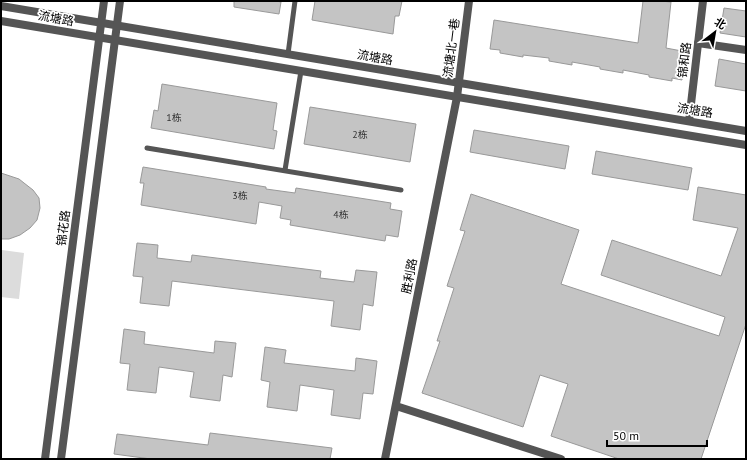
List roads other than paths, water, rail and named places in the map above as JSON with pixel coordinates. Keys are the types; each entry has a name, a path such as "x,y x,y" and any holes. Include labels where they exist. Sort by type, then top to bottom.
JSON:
{"street":[{"name":"锦花路","path":"45,459 104,1"},
{"path":"61,459 120,1"},
{"name":"流塘北一巷","path":"457,97 469,1"},
{"name":"锦和路","path":"688,121 703,1"},
{"name":"流塘路","path":"1,6 746,131"},
{"name":"流塘路","path":"1,21 746,145"},
{"path":"698,43 746,50"},
{"name":"胜利路","path":"385,459 457,97"},
{"path":"396,406 561,459"}],"lane":[{"path":"288,54 295,1"},
{"path":"285,170 301,71"},
{"path":"147,148 401,190"}]}
